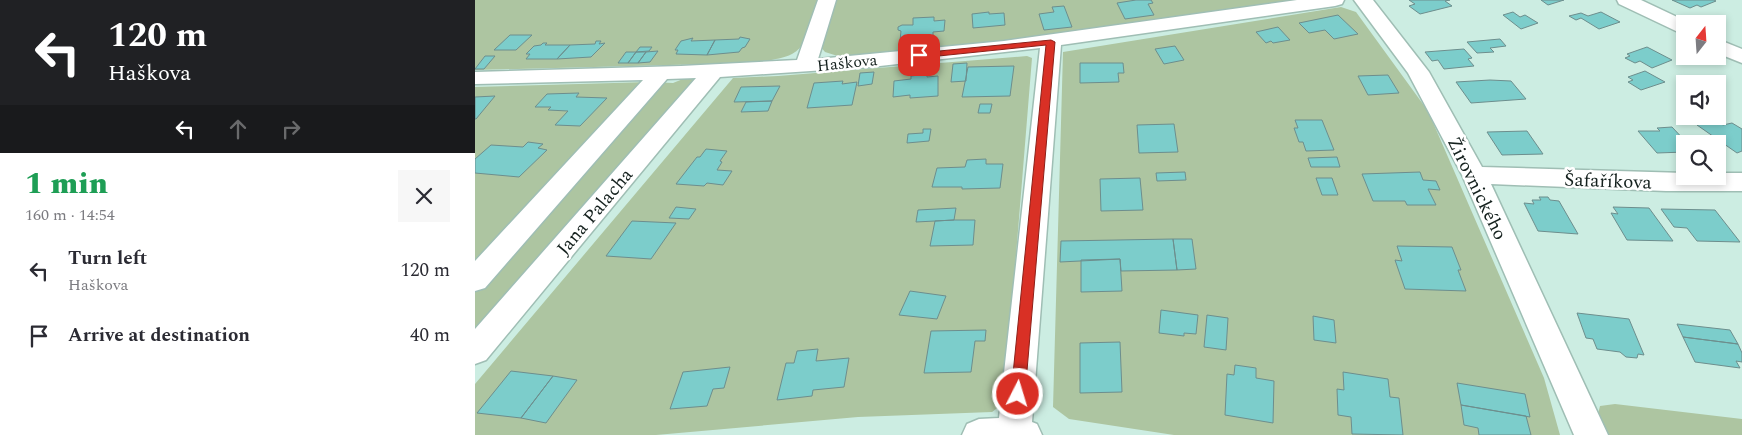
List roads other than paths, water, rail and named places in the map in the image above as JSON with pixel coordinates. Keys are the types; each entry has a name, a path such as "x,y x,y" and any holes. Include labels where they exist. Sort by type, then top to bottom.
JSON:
{"street":[{"path":"805,66 827,0"},
{"name":"Haškova","path":"475,78 661,73 805,66 1051,42 1335,0"},
{"name":"Žirovnického","path":"1363,0 1418,72 1474,175 1591,435"},
{"path":"1626,0 1676,24"},
{"path":"979,435 1018,434 1051,42"},
{"path":"1726,49 1742,57"},
{"name":"Jana Palacha","path":"475,352 714,71"},
{"path":"475,280 661,73"},
{"name":"Šafaříkova","path":"1474,175 1665,182 1742,182"}]}
